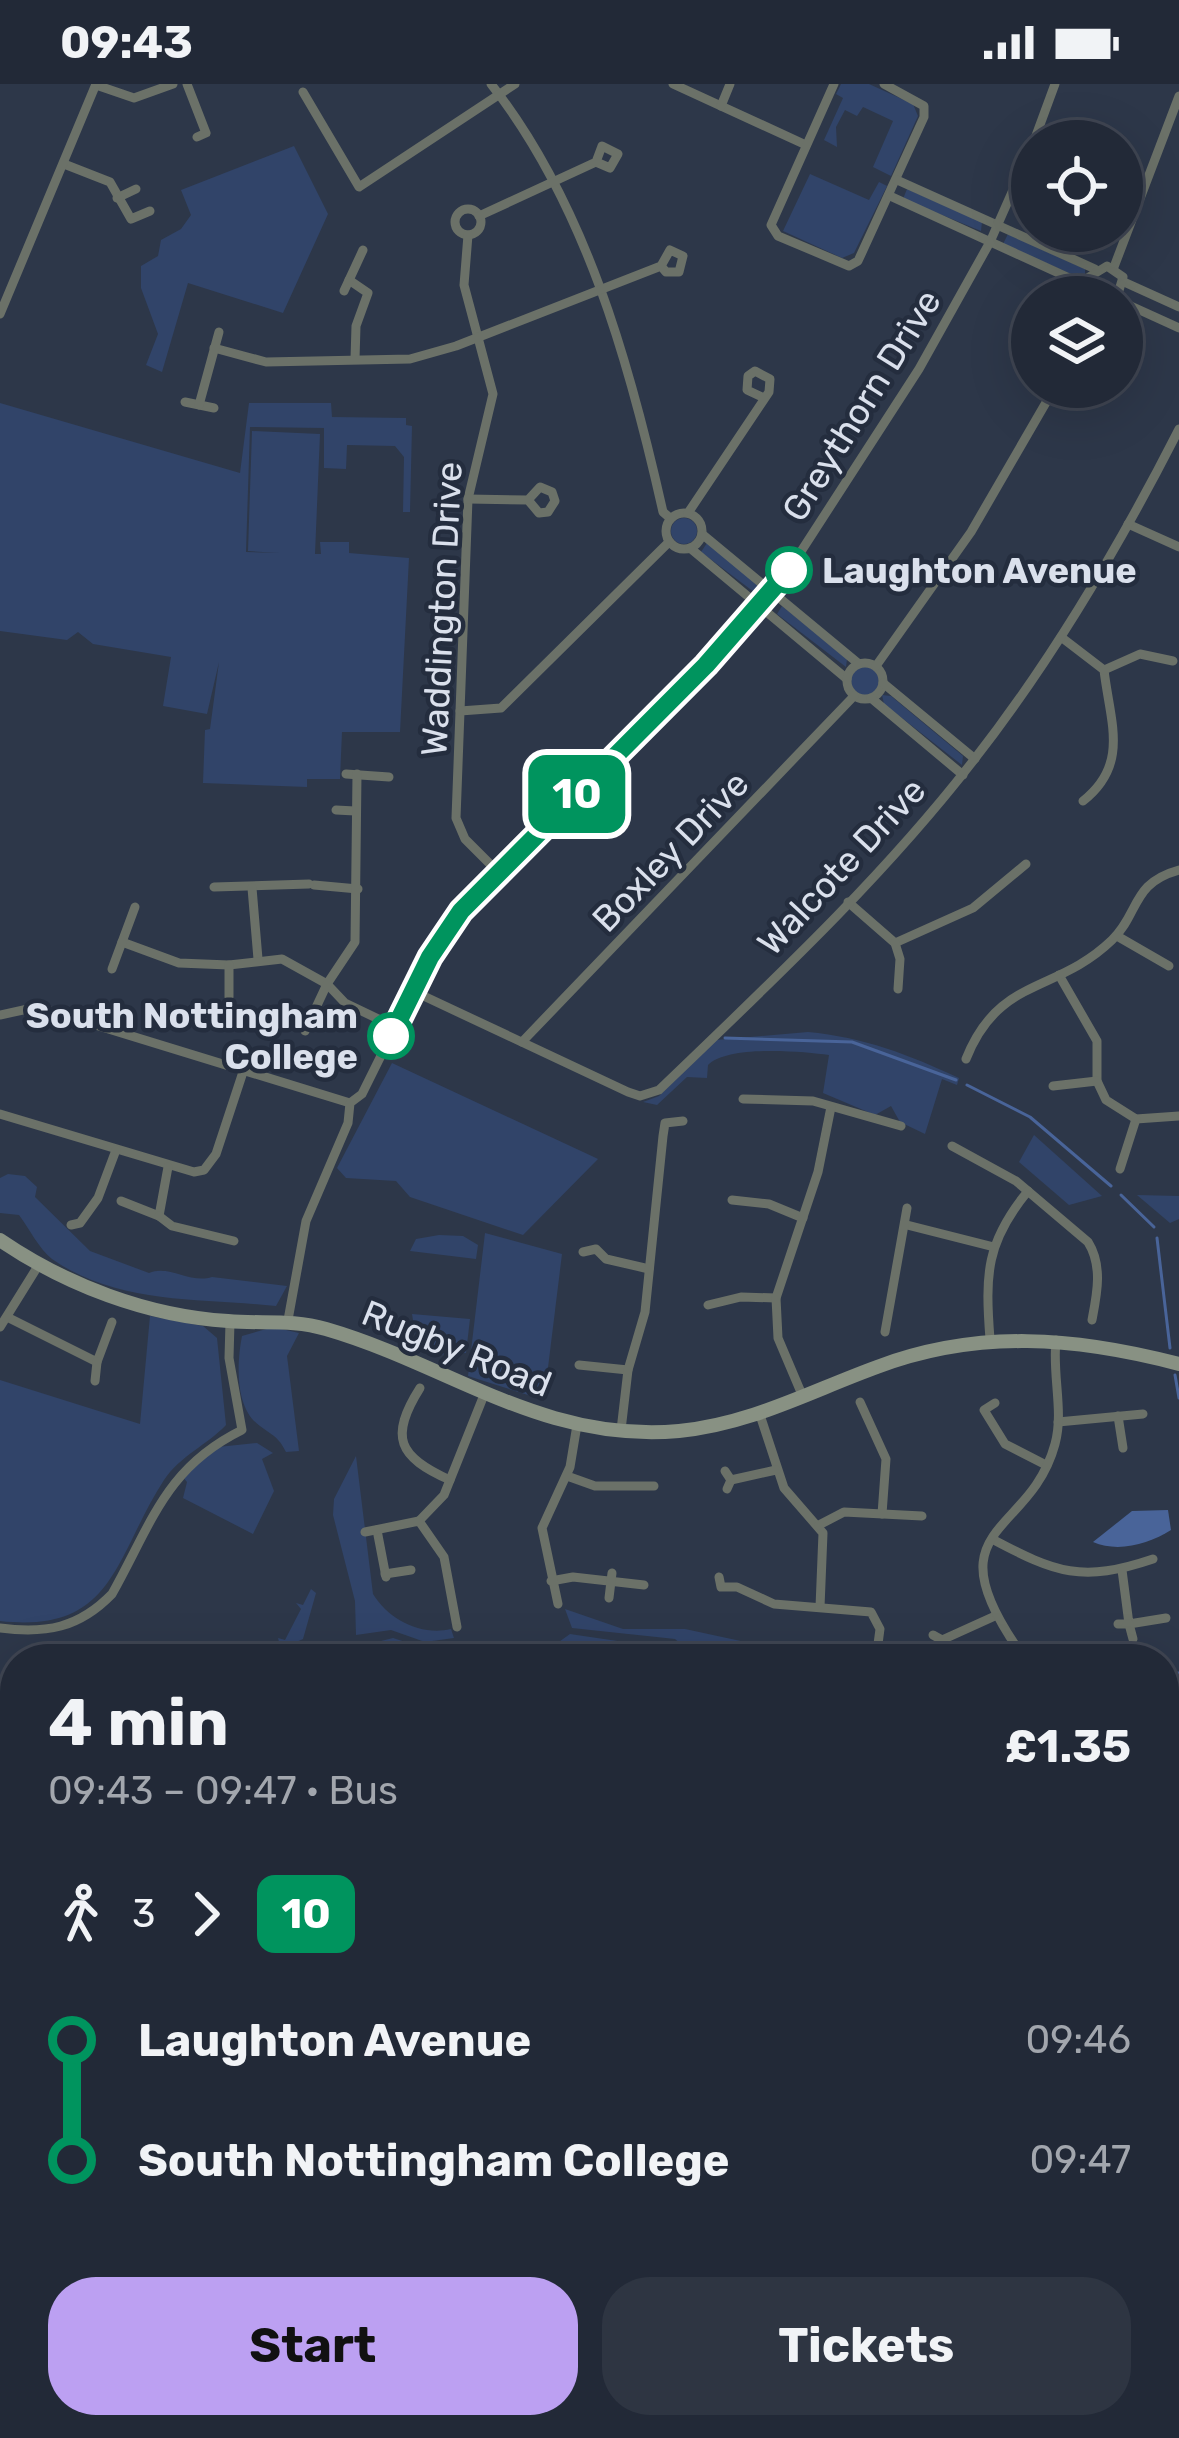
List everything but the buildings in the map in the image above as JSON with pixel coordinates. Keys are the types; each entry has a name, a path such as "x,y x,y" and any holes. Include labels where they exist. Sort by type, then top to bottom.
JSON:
{"street":[{"path":"0,314 96,84 134,98 173,84"},
{"path":"187,84 206,133 197,137"},
{"path":"491,84 551,183 598,288 642,419 663,512 670,518"},
{"path":"344,197 515,84"},
{"path":"673,84 806,145"},
{"path":"721,106 730,84"},
{"path":"834,84 773,219 778,236 850,266 858,261 890,196 924,106 884,84"},
{"name":"Greythorn Drive","path":"1042,120 1055,84"},
{"path":"303,92 358,187"},
{"path":"1114,267 1179,96"},
{"path":"199,116 215,109"},
{"path":"328,139 339,131"},
{"path":"479,216 596,162"},
{"path":"64,164 110,182 131,218 150,211"},
{"path":"897,180 1095,269 1114,267"},
{"path":"117,198 136,189"},
{"name":"Greythorn Drive","path":"288,1320 306,1221 344,1134 350,1103 362,1094 444,934 772,592 920,369 990,242 1011,194"},
{"path":"890,196 1059,276"},
{"path":"468,209 479,216 478,230 468,235 457,228 457,216 468,209"},
{"name":"Waddington Drive","path":"468,235 464,285 493,404 476,451 468,499 456,818 465,839 499,873"},
{"path":"355,359 356,326 368,293 346,285 363,250"},
{"path":"214,347 266,362 410,359 661,266"},
{"path":"1114,267 1120,276"},
{"path":"1094,276 1095,269"},
{"path":"1143,291 1179,307"},
{"path":"1143,311 1179,328"},
{"path":"199,405 219,332"},
{"path":"670,542 665,530 670,518 688,512 762,397"},
{"path":"185,402 214,407"},
{"path":"876,666 971,532 1042,408"},
{"name":"Walcote Drive","path":"412,992 628,1092 654,1093 848,902 975,759 1061,637 1179,429"},
{"path":"468,499 528,500"},
{"path":"688,512 698,518 702,534 859,664 876,666"},
{"path":"1128,524 1179,547"},
{"path":"690,548 702,534"},
{"path":"460,711 501,708 670,542"},
{"path":"670,542 690,548 847,680 854,695 871,698 962,775"},
{"path":"1061,637 1104,670 1114,758 1109,775 1086,794"},
{"path":"1104,670 1140,654 1173,661"},
{"path":"847,680 859,664"},
{"path":"876,666 883,683 975,759"},
{"path":"871,698 883,683"},
{"name":"Boxley Drive","path":"522,1042 854,695"},
{"path":"305,1031 327,984 352,952 358,890 352,774 389,777"},
{"path":"336,810 355,811"},
{"path":"895,943 973,908 1026,866"},
{"path":"984,1054 968,1054 985,1018 1117,936 1148,885 1179,870"},
{"path":"214,887 312,885 358,890"},
{"path":"252,888 258,959"},
{"path":"848,902 895,943 900,959 898,989"},
{"path":"112,969 135,907"},
{"path":"1117,936 1169,966"},
{"path":"122,942 179,963 229,965 258,959 299,964 345,1003 395,1027"},
{"path":"229,965 229,997"},
{"path":"1060,975 1096,1041 1097,1081 1106,1100 1136,1119 1179,1116"},
{"path":"0,1015 37,1007 350,1103"},
{"path":"0,1114 194,1172 212,1162 243,1072"},
{"path":"1053,1086 1097,1081"},
{"path":"743,1099 757,1108 783,1097 887,1115 901,1126"},
{"path":"802,1397 778,1338 776,1298 803,1218 831,1107"},
{"path":"1120,1169 1136,1119"},
{"path":"621,1430 628,1370 650,1270 661,1121 683,1121"},
{"path":"952,1146 1028,1191 1096,1254 1092,1320"},
{"path":"71,1225 80,1223 98,1198 116,1150"},
{"path":"970,1173 978,1160"},
{"path":"159,1216 168,1167"},
{"path":"990,1339 986,1279 994,1247 1003,1222 1028,1191"},
{"path":"732,1200 803,1218"},
{"path":"745,1217 748,1201"},
{"path":"121,1202 172,1226 234,1241"},
{"path":"885,1332 907,1208"},
{"path":"907,1225 994,1247"},
{"name":"Rugby Road","path":"0,1240 38,1266 121,1299 230,1322 288,1320 369,1344 529,1414 621,1430 683,1430 760,1415 929,1350 990,1339 1056,1340 1179,1364"},
{"path":"583,1252 596,1249 606,1258 650,1270"},
{"path":"6,1318 38,1266"},
{"path":"708,1305 741,1297 776,1298"},
{"path":"0,1303 6,1318 97,1362"},
{"path":"95,1381 112,1322"},
{"path":"0,1628 53,1630 97,1610 112,1594 173,1480 209,1447 242,1430 229,1358 230,1322"},
{"path":"1015,1644 995,1616 984,1586 992,1539 1046,1465 1058,1422 1056,1340"},
{"path":"579,1365 628,1370"},
{"path":"421,1392 402,1423 405,1448 420,1466 450,1480"},
{"path":"411,1570 385,1576 371,1531 419,1521 436,1507 484,1395"},
{"path":"995,1403 979,1406 1005,1444 1046,1465"},
{"path":"866,1408 886,1459 882,1514"},
{"path":"1058,1422 1143,1414"},
{"path":"760,1415 784,1488 819,1525 826,1545 820,1607"},
{"path":"1118,1417 1123,1448"},
{"path":"558,1604 543,1517 567,1476 577,1425"},
{"path":"728,1480 776,1470"},
{"path":"567,1476 596,1486 654,1486"},
{"path":"819,1525 838,1512 922,1516"},
{"path":"419,1521 444,1557 446,1601 457,1628"},
{"path":"992,1539 1065,1573 1121,1570 1153,1559"},
{"path":"1121,1570 1124,1624 1133,1639"},
{"path":"551,1581 611,1577 644,1585"},
{"path":"609,1598 611,1577"},
{"path":"719,1577 721,1587 737,1587 774,1604 871,1612 880,1629 878,1644"},
{"path":"938,1642 995,1616"},
{"path":"1124,1624 1166,1618"}],"shaded area":[{"path":"841,84 869,84 913,104 918,116 891,176 873,167 893,121 863,107 857,116 845,110 836,127 837,147 824,140 843,98 836,94"},
{"path":"294,146 328,214 283,313 188,283 162,372 146,365 158,334 141,288 141,266 158,256 161,240 181,229 191,215 181,190"},
{"path":"810,174 869,200 879,182 887,186 854,253 842,258 783,231"},
{"path":"907,189 982,222 981,231 903,199"},
{"path":"1021,252 1048,252 1085,269 1085,276"},
{"path":"0,403 240,473 249,403 331,403 332,417 406,418 406,425 412,426 410,512 403,512 404,457 395,446 347,445 346,469 324,468 324,428 250,427 246,552 280,553 248,551 252,431 320,434 315,554 321,554 320,542 349,542 349,553 409,558 400,732 342,732 340,779 307,779 307,787 203,783 205,730 210,729 219,662 207,714 163,706 171,657 93,644 78,632 67,640 0,631"},
{"path":"684,518 694,521 694,541 684,544 674,541 671,531 674,521"},
{"path":"707,543 758,585 754,592 701,552"},
{"path":"782,606 847,659 846,667 777,614"},
{"path":"865,667 875,671 879,681 875,691 865,695 855,691 851,681 855,671"},
{"path":"882,695 891,696 963,756 962,765 884,704"},
{"path":"808,1032 904,1055 959,1078 957,1085 942,1079 925,1134 900,1122 891,1106 875,1115 823,1093 829,1055 817,1053 731,1054 708,1065 707,1078 687,1077 657,1105 643,1102 659,1096 716,1040"},
{"path":"392,1063 598,1159 523,1235 410,1197 396,1181 346,1178 337,1168"},
{"path":"1034,1135 1102,1196 1069,1205 1019,1162"},
{"path":"25,1176 37,1187 35,1197 90,1251 149,1273 287,1286 276,1306 161,1297 104,1285 47,1255 19,1215 0,1213 0,1178"},
{"path":"1137,1195 1179,1196 1179,1219 1170,1223"},
{"path":"485,1233 562,1254 544,1400 468,1376"},
{"path":"463,1236 478,1245 476,1259 410,1251 416,1239"},
{"path":"412,1314 470,1319 466,1353 436,1355 417,1345"},
{"path":"150,1316 203,1326 217,1338 226,1425 170,1472 120,1562 89,1602 67,1615 38,1622 0,1621 0,1380 140,1424"},
{"path":"273,1327 299,1333 287,1356 299,1451 286,1452 252,1418 242,1396 242,1336"},
{"path":"257,1443 273,1453 262,1459 274,1491 253,1534 183,1498 187,1482 182,1476 218,1447"},
{"path":"356,1456 373,1594 407,1624 451,1629 454,1638 425,1642 391,1630 356,1635 355,1601 333,1515 334,1499"},
{"path":"1168,1510 1171,1530 1153,1539 1123,1547 1093,1542 1132,1511"},
{"path":"311,1589 316,1593 303,1639 280,1644 278,1638 285,1640 301,1609 296,1603 303,1605"},
{"path":"565,1609 623,1629 685,1629 755,1644 681,1644 675,1639 572,1628"},
{"path":"570,1634 638,1644 556,1644"},
{"path":"393,1638 412,1644 369,1644"}],"waterway":[{"path":"725,1038 852,1042 956,1080"},
{"path":"967,1085 1030,1117 1111,1186"},
{"path":"1121,1195 1154,1227"},
{"path":"1157,1238 1170,1348"},
{"path":"1175,1375 1179,1398"}],"bus line":[{"name":"10","path":"391,1036 430,957 461,911 706,665 789,570"}],"place":[{"name":"Laughton Avenue","path":"789,570"},
{"name":"South Nottingham College","path":"391,1036"}]}
